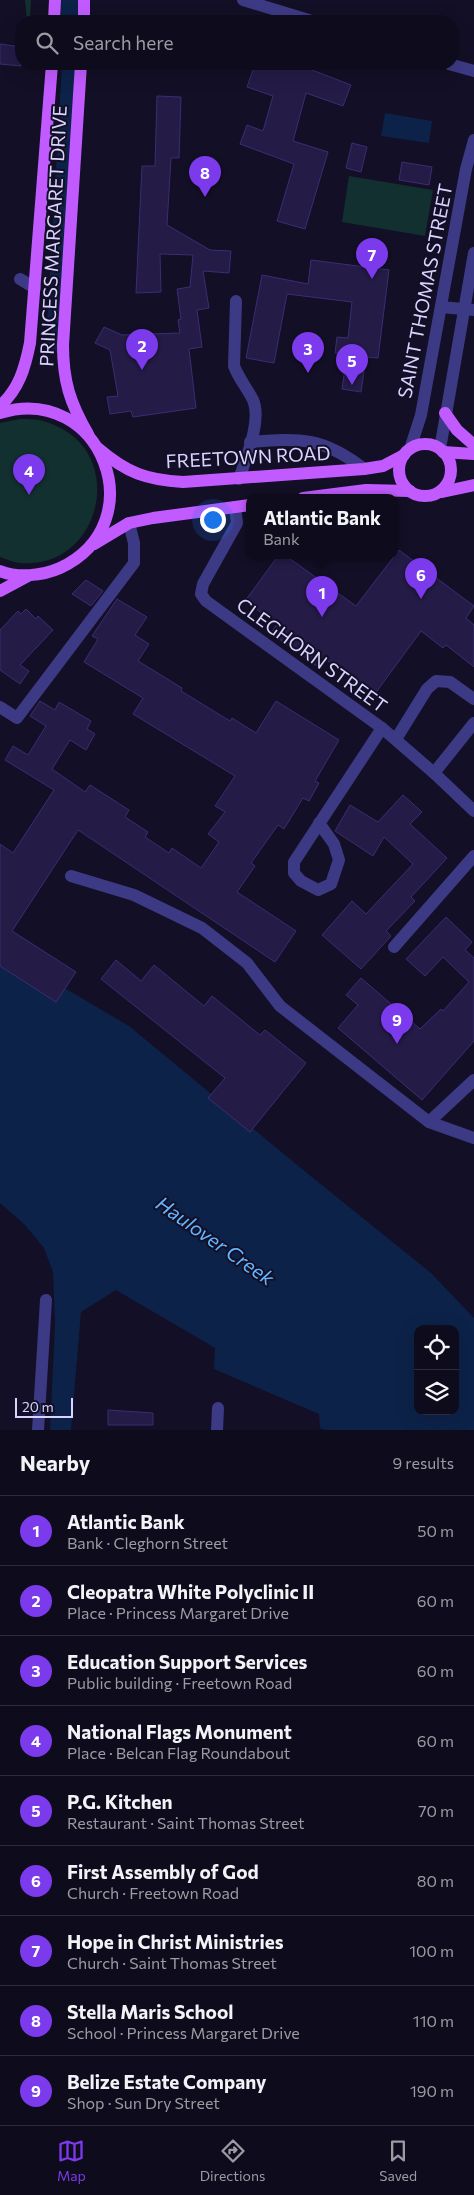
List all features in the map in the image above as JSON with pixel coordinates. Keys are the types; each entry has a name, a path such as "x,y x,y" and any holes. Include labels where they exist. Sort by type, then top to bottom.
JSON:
{"main road":[{"path":"54,15 55,0"},
{"path":"84,0 84,15"},
{"name":"PRINCESS MARGARET DRIVE","path":"0,406 10,397 24,372 30,343 52,70"},
{"name":"PRINCESS MARGARET DRIVE","path":"81,70 63,345 66,388 75,412 88,434"},
{"path":"0,413 14,409 41,409 67,418 88,434 99,449 109,473 110,499 104,525 90,547"},
{"path":"445,413 457,430 474,444"},
{"path":"410,491 401,481 399,467 407,452 418,445 427,444 442,450 474,454"},
{"name":"FREETOWN ROAD","path":"99,449 116,464 134,474 158,481 183,482 364,469 383,466 407,452"},
{"path":"442,450 451,467 448,484 442,492"},
{"path":"334,494 366,490 410,491 426,496 474,485"},
{"path":"0,591 28,576 51,572 72,562 90,547 129,523 246,506"},
{"path":"0,571 28,576"}],"street":[{"path":"243,0 292,15"},
{"path":"459,67 474,71"},
{"name":"SAINT THOMAS STREET","path":"407,452 421,415 466,169 474,140"},
{"path":"442,450 445,413 469,309 474,253"},
{"path":"20,279 35,288"},
{"path":"236,301 234,366 254,402 256,420 240,479"},
{"path":"441,307 469,309"},
{"path":"250,442 277,440 318,443 343,453 364,469"},
{"name":"CLEGHORN STREET","path":"235,507 237,523 203,584 201,594 206,601 382,728 474,811"},
{"path":"0,708 18,718 134,564 134,543 129,523"},
{"path":"396,740 427,689 436,681 450,682 474,699"},
{"path":"434,773 474,723"},
{"path":"319,822 334,844 339,860 331,884 318,890 301,881 294,872 294,862 319,822 382,728"},
{"path":"394,947 474,856"},
{"path":"71,876 134,895 202,928 246,963 280,1006 429,1122 474,1138"},
{"path":"429,1122 474,1080"},
{"path":"38,1430 46,1300"},
{"path":"217,1430 218,1408"}],"green space":[{"path":"25,0 31,0 30,15 26,15"},
{"path":"349,176 433,190 425,236 342,222"},
{"path":"20,419 43,421 71,434 88,454 96,479 96,504 87,528 71,548 48,560 19,563 0,557 0,423"}],"water":[{"path":"385,113 432,121 429,143 381,136"},
{"name":"Haulover Creek","path":"0,950 129,1026 431,1273 474,1318 474,1430 325,1430 320,1428 319,1414 214,1369 215,1348 116,1290 81,1312 71,1430 50,1430 55,1324 53,1272 44,1248 24,1224 0,1203"}],"building":[{"path":"0,44 15,46 15,65 0,64"},
{"path":"253,70 312,70 351,85 343,106 306,93 293,141 328,152 305,229 277,221 294,164 240,144 247,125 263,131 273,96 247,87"},
{"path":"157,96 181,97 179,158 171,158 167,225 210,250 231,251 229,273 203,271 209,308 197,310 202,347 189,349 196,408 133,417 131,411 110,414 107,397 118,396 110,350 95,343 104,327 122,335 180,333 178,320 181,319 177,289 190,287 193,255 160,254 161,292 136,293 142,166 155,166"},
{"path":"352,143 367,147 361,172 346,168"},
{"path":"402,162 432,167 429,185 399,180"},
{"path":"311,260 389,270 378,358 366,357 361,392 342,389 347,354 335,353 337,337 348,338 352,302 287,294 274,363 246,358 262,275 308,284"},
{"path":"399,550 474,606 466,618 474,625 474,667 446,645 443,648 421,631 374,695 324,658 318,667 271,633 277,624 245,601 276,559 290,559 356,606 392,559 398,559"},
{"path":"86,580 103,591 91,606 72,594"},
{"path":"117,599 147,617 135,635 149,644 138,661 182,688 181,691 230,721 232,718 256,733 276,701 339,740 315,781 319,783 309,801 303,798 284,829 278,825 251,863 255,866 237,892 296,931 275,962 78,830 12,931 76,972 56,1002 0,966 0,844 13,853 54,790 5,760 13,746 28,755 46,726 30,716 40,701 55,710 59,702 91,721 87,729 95,734 86,750 70,740 52,769 85,792 90,785 129,810 125,817 148,832 145,837 169,853 172,848 201,868 219,842 208,834 225,812 215,806 235,776 133,714 143,698 84,662 98,639 92,636"},
{"path":"26,609 36,619 38,616 53,630 20,665 29,671 20,684 0,670 0,630 18,611 21,614"},
{"path":"403,795 422,812 410,824 447,858 411,897 415,901 386,931 391,936 361,969 322,935 352,901 366,914 413,864 384,837 373,856 335,831 350,805 378,822"},
{"path":"446,917 472,942 465,950 474,958 474,1041 422,1100 338,1028 358,1005 346,995 361,978 420,1029 441,1009 443,1011 469,982 443,957 425,976 406,959"},
{"path":"116,960 141,981 154,965 204,1006 212,996 260,1035 265,1030 306,1063 250,1132 208,1098 225,1078 101,979"},
{"path":"108,1410 153,1413 153,1425 108,1425"}],"waterway":[{"path":"69,0 72,15"},
{"path":"56,343 72,70"}],"place":[{"name":"Stella Maris School","path":"205,197"},
{"name":"Hope in Christ Ministries","path":"372,279"},
{"name":"Cleopatra White Polyclinic II","path":"142,370"},
{"name":"Education Support Services","path":"308,373"},
{"name":"P.G. Kitchen","path":"352,385"},
{"name":"National Flags Monument","path":"29,495"},
{"name":"First Assembly of God","path":"421,599"},
{"name":"Atlantic Bank","path":"322,617"},
{"name":"Belize Estate Company","path":"397,1044"}]}
